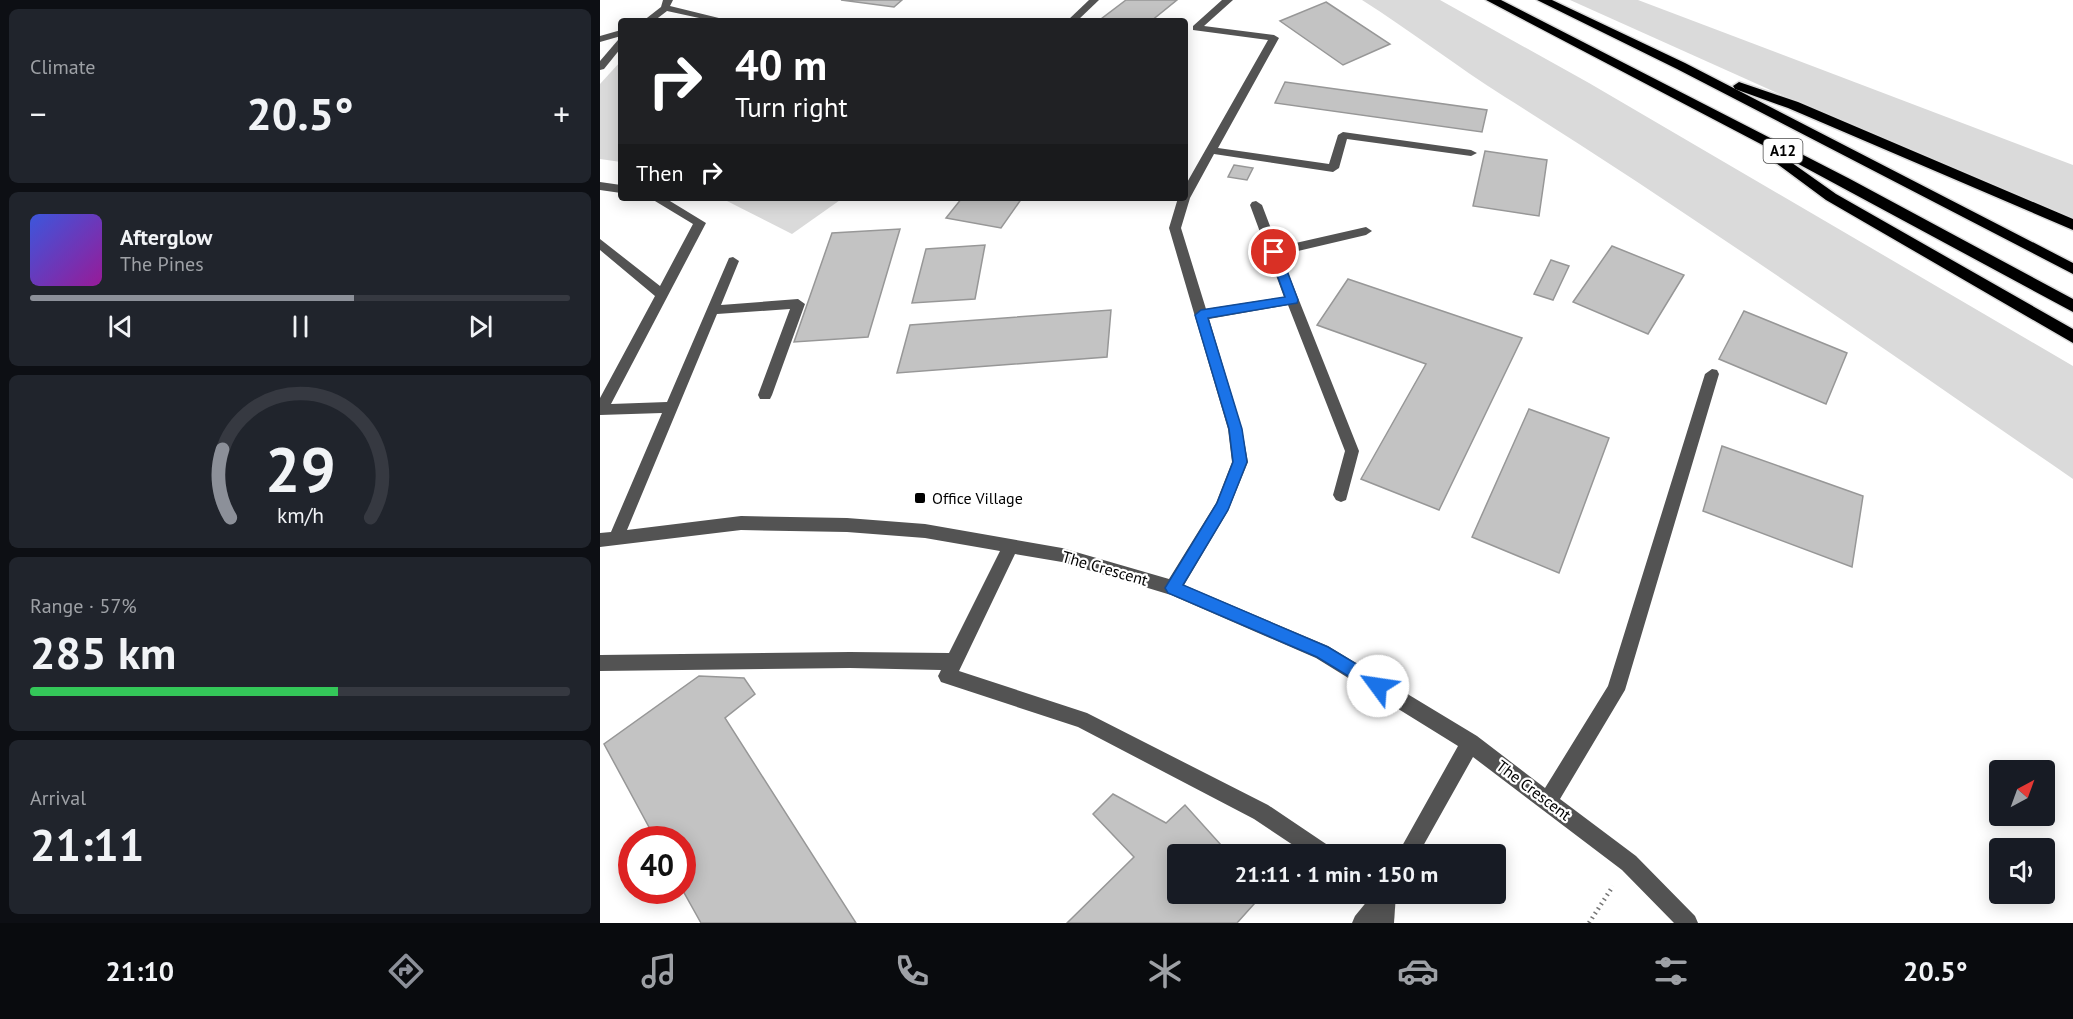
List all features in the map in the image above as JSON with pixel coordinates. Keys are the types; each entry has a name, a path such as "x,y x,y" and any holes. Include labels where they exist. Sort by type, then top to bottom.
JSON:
{"highway":[{"name":"A12","path":"1492,0 1724,120 2073,306"},
{"name":"A12","path":"1543,0 1681,66 2073,269"},
{"name":"A12","path":"1681,66 1793,105 2073,225"},
{"name":"A12","path":"1724,120 1831,197 2073,337"}],"street":[{"path":"1075,18 1094,0"},
{"path":"1188,190 1274,38 1196,28 1227,0"},
{"path":"651,18 667,4 682,12 711,18"},
{"path":"663,18 682,12"},
{"path":"600,39 618,34"},
{"path":"600,67 618,46"},
{"path":"1211,150 1333,168 1343,135 1471,153"},
{"path":"600,186 618,189"},
{"path":"661,201 700,223 601,410 672,407"},
{"path":"1173,588 1222,506 1240,462 1235,429 1175,228 1183,201"},
{"path":"1256,205 1352,451 1341,495"},
{"path":"1274,252 1366,231"},
{"path":"600,243 662,294"},
{"path":"608,539 672,407 733,261"},
{"path":"1201,315 1292,300"},
{"path":"712,310 798,304 765,395"},
{"path":"1549,800 1616,690 1712,374"},
{"name":"The Crescent","path":"608,539 741,523 847,525 925,531 1062,555 1173,588 1322,652 1470,743 1549,800 1629,863 1688,923"},
{"path":"1011,546 947,676 1081,719 1261,812 1309,844"},
{"path":"600,663 850,660 954,662"},
{"path":"1413,844 1470,743"},
{"path":"1362,923 1378,904"},
{"path":"1384,923 1385,904"}],"path":[{"path":"1588,923 1629,863"}],"shaded area":[{"path":"1362,0 1440,0 1589,83 2073,366 2073,479 1720,237 1487,85"},
{"path":"1570,0 1638,0 2073,165 2073,223 2034,208"},
{"path":"618,64 618,162 600,159 600,84"},
{"path":"727,201 839,201 792,234"}],"building":[{"path":"841,0 902,0 894,7"},
{"path":"1126,0 1177,0 1155,18 1102,18"},
{"path":"1326,2 1390,44 1343,65 1280,21"},
{"path":"1285,82 1487,110 1482,132 1275,103"},
{"path":"1485,151 1547,160 1539,216 1473,206"},
{"path":"1234,165 1253,168 1247,180 1228,177"},
{"path":"960,201 1020,201 1001,228 946,218"},
{"path":"900,229 868,337 794,342 832,233"},
{"path":"985,245 975,299 912,303 926,249"},
{"path":"1612,246 1684,275 1648,334 1573,302"},
{"path":"1551,260 1569,266 1553,300 1534,294"},
{"path":"1348,279 1522,338 1439,510 1361,479 1426,364 1317,325"},
{"path":"1111,310 1107,357 897,373 910,325"},
{"path":"1744,311 1847,353 1826,404 1719,359"},
{"path":"1529,409 1609,438 1559,573 1472,537"},
{"path":"1722,446 1863,496 1852,567 1703,511"},
{"path":"699,676 744,678 755,694 725,718 856,923 701,923 690,904 696,904 696,826 648,826 604,744"},
{"path":"1113,794 1166,823 1185,805 1220,844 1167,844 1167,904 1254,904 1237,923 1067,923 1134,857 1093,814"}],"place":[{"name":"Office Village","path":"920,498"}],"route":[{"path":"1274,252 1292,300 1201,315 1235,429 1240,462 1222,506 1173,588 1322,652 1378,686"}]}
